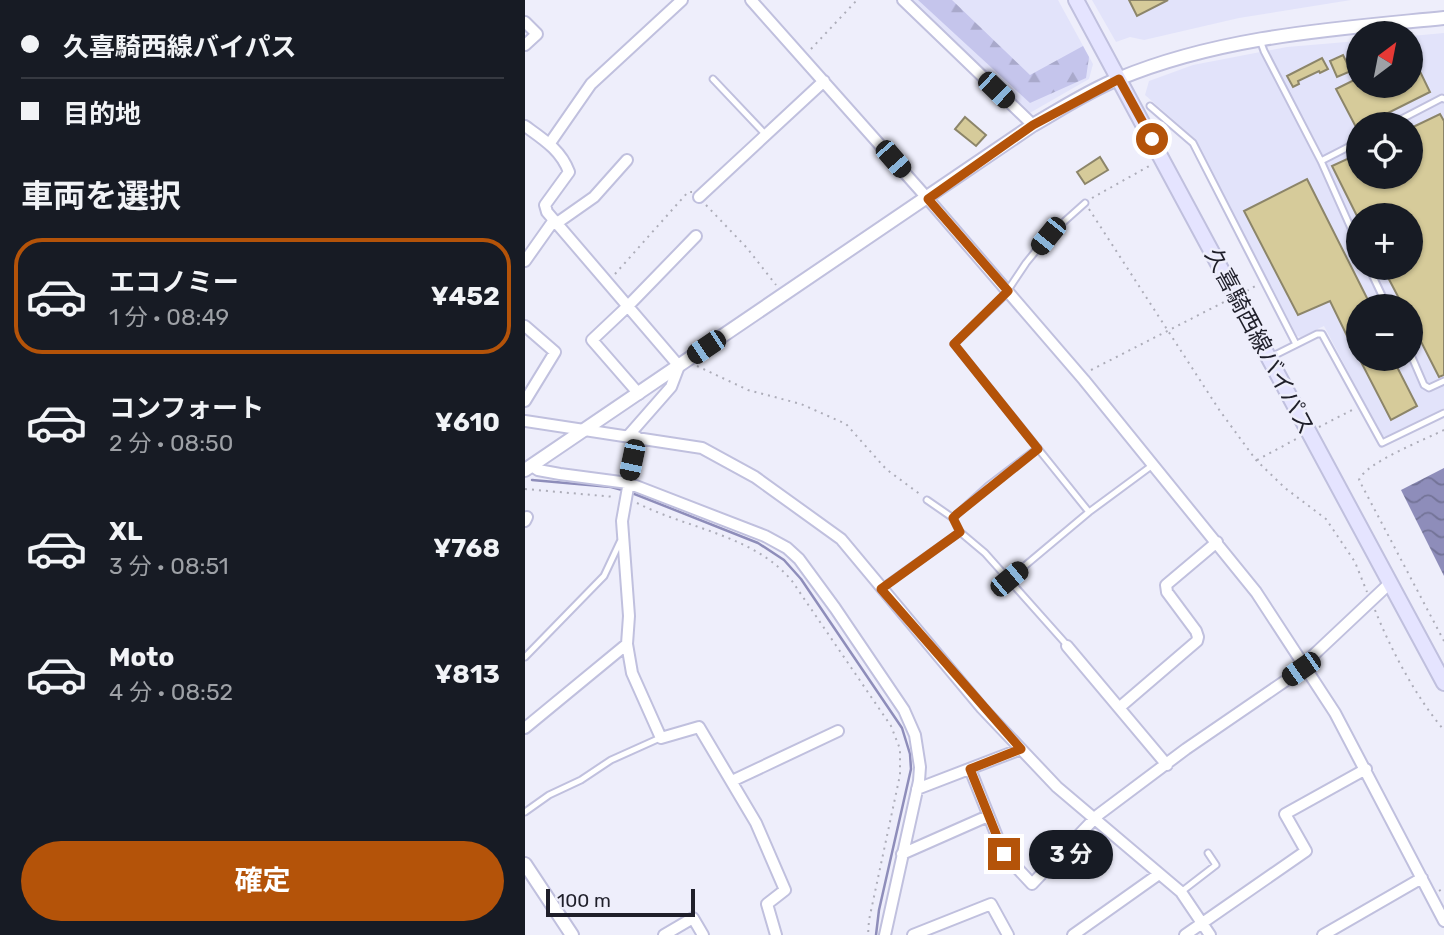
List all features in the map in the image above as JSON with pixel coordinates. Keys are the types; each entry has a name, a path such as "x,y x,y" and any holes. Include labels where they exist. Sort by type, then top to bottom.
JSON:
{"main road":[{"name":"久喜騎西線バイパス","path":"1076,0 1444,683"}],"street":[{"path":"549,143 591,84 682,0"},
{"path":"751,0 1081,376 1217,541 1273,615 1306,665 1366,769 1444,921"},
{"path":"903,0 1033,125"},
{"path":"528,468 928,199 1033,125 1119,79 1193,54 1260,40 1305,32 1444,18"},
{"path":"525,22 537,34 525,46"},
{"path":"698,197 824,81"},
{"path":"525,126 549,143 565,162 569,172 545,205 547,212 628,306 683,363"},
{"path":"526,258 555,221 594,197 627,160"},
{"path":"639,394 592,340 696,236"},
{"path":"525,326 555,352 525,401"},
{"path":"683,363 671,387 632,436 622,521 629,616 627,644 632,673 661,738 699,727 756,823 785,890 767,904 776,935"},
{"path":"525,421 702,448 755,477 841,539 881,589 1021,749 1057,787 1181,892 1210,935"},
{"path":"528,468 628,482 765,536 787,548 799,559 835,608 911,724 918,750 917,789 885,935"},
{"path":"1121,708 1197,641 1196,631 1167,592 1166,585 1217,541"},
{"path":"970,769 1004,854 1033,884 1094,819 1306,665 1390,583"},
{"path":"525,727 627,644"},
{"path":"1067,646 1167,765"},
{"path":"732,781 838,732"},
{"path":"917,789 1021,749"},
{"path":"1185,935 1306,850 1285,814 1366,769"},
{"path":"902,854 989,816"},
{"path":"525,864 572,935"},
{"path":"1073,935 1159,874"},
{"path":"1323,935 1422,878"},
{"path":"918,934 991,904 1008,935"},
{"path":"664,935 692,918 703,935"}],"lane":[{"path":"1260,40 1346,217"},
{"path":"713,79 766,135"},
{"path":"1415,112 1444,99"},
{"path":"1150,106 1193,143 1296,344"},
{"path":"1321,161 1346,148"},
{"path":"1085,203 1048,236 1026,262 1008,291 954,344 1089,512"},
{"path":"1269,358 1322,334 1380,441 1387,442 1444,413"},
{"path":"1418,371 1424,385 1430,388 1444,381"},
{"path":"953,518 988,486 1038,449"},
{"path":"1009,579 1089,512 1154,464"},
{"path":"927,500 953,518 960,532 985,553 1067,646"},
{"path":"881,589 960,532"},
{"path":"525,657 604,576 622,537"},
{"path":"525,811 611,760 661,738"},
{"path":"1181,892 1216,865 1207,853"}],"path":[{"path":"803,57 857,0"},
{"path":"1163,159 1085,203 1167,331 1256,460 1274,479 1326,519 1355,562 1394,652 1432,717 1444,730"},
{"path":"1081,376 1264,282"},
{"path":"683,363 748,390 801,404 846,424 886,469 927,500"},
{"path":"1444,430 1366,470 1360,476 1360,483 1444,641"},
{"path":"1387,442 1393,456"},
{"path":"525,489 625,499 653,512 748,546 773,561 792,580 891,726 900,749 900,775 868,935"}],"shaded area":[{"path":"909,0 1058,0 1093,64 1089,79 1028,114"},
{"path":"1092,0 1351,0 1239,18 1144,40 1130,37 1116,42"},
{"path":"1444,33 1444,408 1387,437 1382,436 1348,371 1423,371 1423,294 1346,294 1346,368 1324,326 1301,337 1297,336 1194,138 1145,95 1149,81 1193,65 1287,47 1346,42 1346,98 1423,98 1423,35"}],"green space":[{"path":"918,0 952,0 1030,75 1083,46 1089,57 1086,78 1030,103"}],"water":[{"path":"1444,468 1444,576 1401,490"}],"building":[{"path":"1129,0 1168,0 1137,16"},
{"path":"1343,55 1346,73 1337,77 1330,61"},
{"path":"1322,58 1328,69 1298,81 1299,84 1293,87 1287,76"},
{"path":"1423,78 1430,92 1423,96"},
{"path":"1346,84 1346,98 1418,98 1390,112 1348,112 1336,89"},
{"path":"1440,114 1444,121 1444,375 1439,377 1423,346 1423,294 1397,294 1389,280 1423,280 1423,203 1350,203 1332,166 1346,160 1346,189 1423,189 1423,122"},
{"path":"965,117 986,135 976,146 955,129"},
{"path":"1100,157 1108,170 1085,184 1077,172"},
{"path":"1307,179 1346,256 1346,280 1358,280 1365,294 1346,294 1346,334 1330,301 1298,315 1244,211"},
{"path":"1366,371 1399,371 1417,406 1391,420"}],"waterway":[{"path":"532,480 611,487 626,491"},
{"path":"632,493 758,543 784,560 801,579 902,728 910,754 911,769 879,910 876,935"}],"route":[{"path":"1004,854 970,769 1021,749 982,708 881,589 960,532 953,518 988,486 1038,449 954,344 1008,291 928,199 1033,125 1119,79 1152,139"}]}
